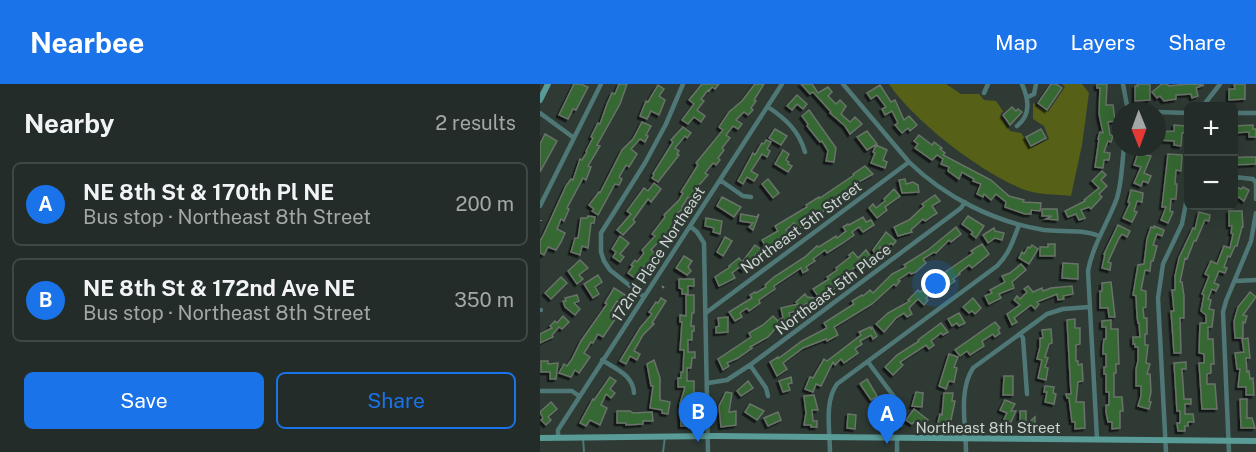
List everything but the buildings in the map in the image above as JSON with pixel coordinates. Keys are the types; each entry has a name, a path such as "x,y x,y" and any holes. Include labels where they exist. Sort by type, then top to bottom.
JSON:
{"street":[{"path":"540,100 548,84"},
{"path":"540,206 601,84"},
{"path":"643,297 610,270 604,261 601,252 601,233 645,163 666,124 682,84"},
{"name":"172nd Place Northeast","path":"558,438 558,430 579,396 782,84"},
{"path":"843,84 909,162 921,173 965,202 994,217 1018,225 1060,232 1092,233 1099,236"},
{"path":"984,93 987,84"},
{"path":"1017,126 1024,121 1027,115 1028,97 1022,84"},
{"path":"1028,97 1034,94 1036,84"},
{"path":"1123,84 1126,102"},
{"path":"1206,102 1220,84"},
{"path":"768,106 796,131 801,138 805,152"},
{"path":"1166,112 1184,113"},
{"path":"540,113 574,138"},
{"path":"1238,113 1256,113"},
{"path":"1097,439 1089,271 1091,257 1117,196 1123,156"},
{"name":"Northeast 5th Street","path":"707,312 909,162"},
{"path":"1238,177 1249,178 1256,183 1256,199"},
{"path":"720,180 743,196 751,197"},
{"name":"Northeast 5th Place","path":"708,383 726,380 750,365 961,208 965,202"},
{"path":"1166,452 1158,298 1163,264 1182,224 1185,210"},
{"path":"1229,452 1222,322 1226,301 1251,242 1256,213"},
{"path":"830,452 831,394 837,384 997,266 1012,246 1018,225"},
{"path":"690,226 704,243 708,452"},
{"path":"1236,281 1256,280"},
{"path":"966,452 965,391 972,368 1036,321 1055,310 1089,307"},
{"path":"1020,334 1023,338 1027,394"},
{"path":"602,360 630,379 634,386 634,393"},
{"path":"868,362 896,398"},
{"path":"750,365 766,387 768,396"},
{"path":"540,392 572,391 579,396"},
{"name":"Northeast 8th Street","path":"540,438 708,436 1256,441"},
{"path":"897,438 897,452"}],"lane":[{"path":"663,452 664,437"},
{"path":"583,438 584,452"}],"green space":[{"path":"889,84 946,84 961,94 979,94 984,100 996,101 1003,111 1000,115 1010,131 1021,133 1031,148 1049,139 1044,126 1033,119 1033,103 1048,112 1065,87 1062,84 1082,84 1089,93 1082,145 1071,196 1030,192 989,172 932,130"}],"place":[{"name":"NE 8th St & 172nd Ave NE","path":"698,442"},
{"name":"NE 8th St & 170th Pl NE","path":"887,444"}]}
